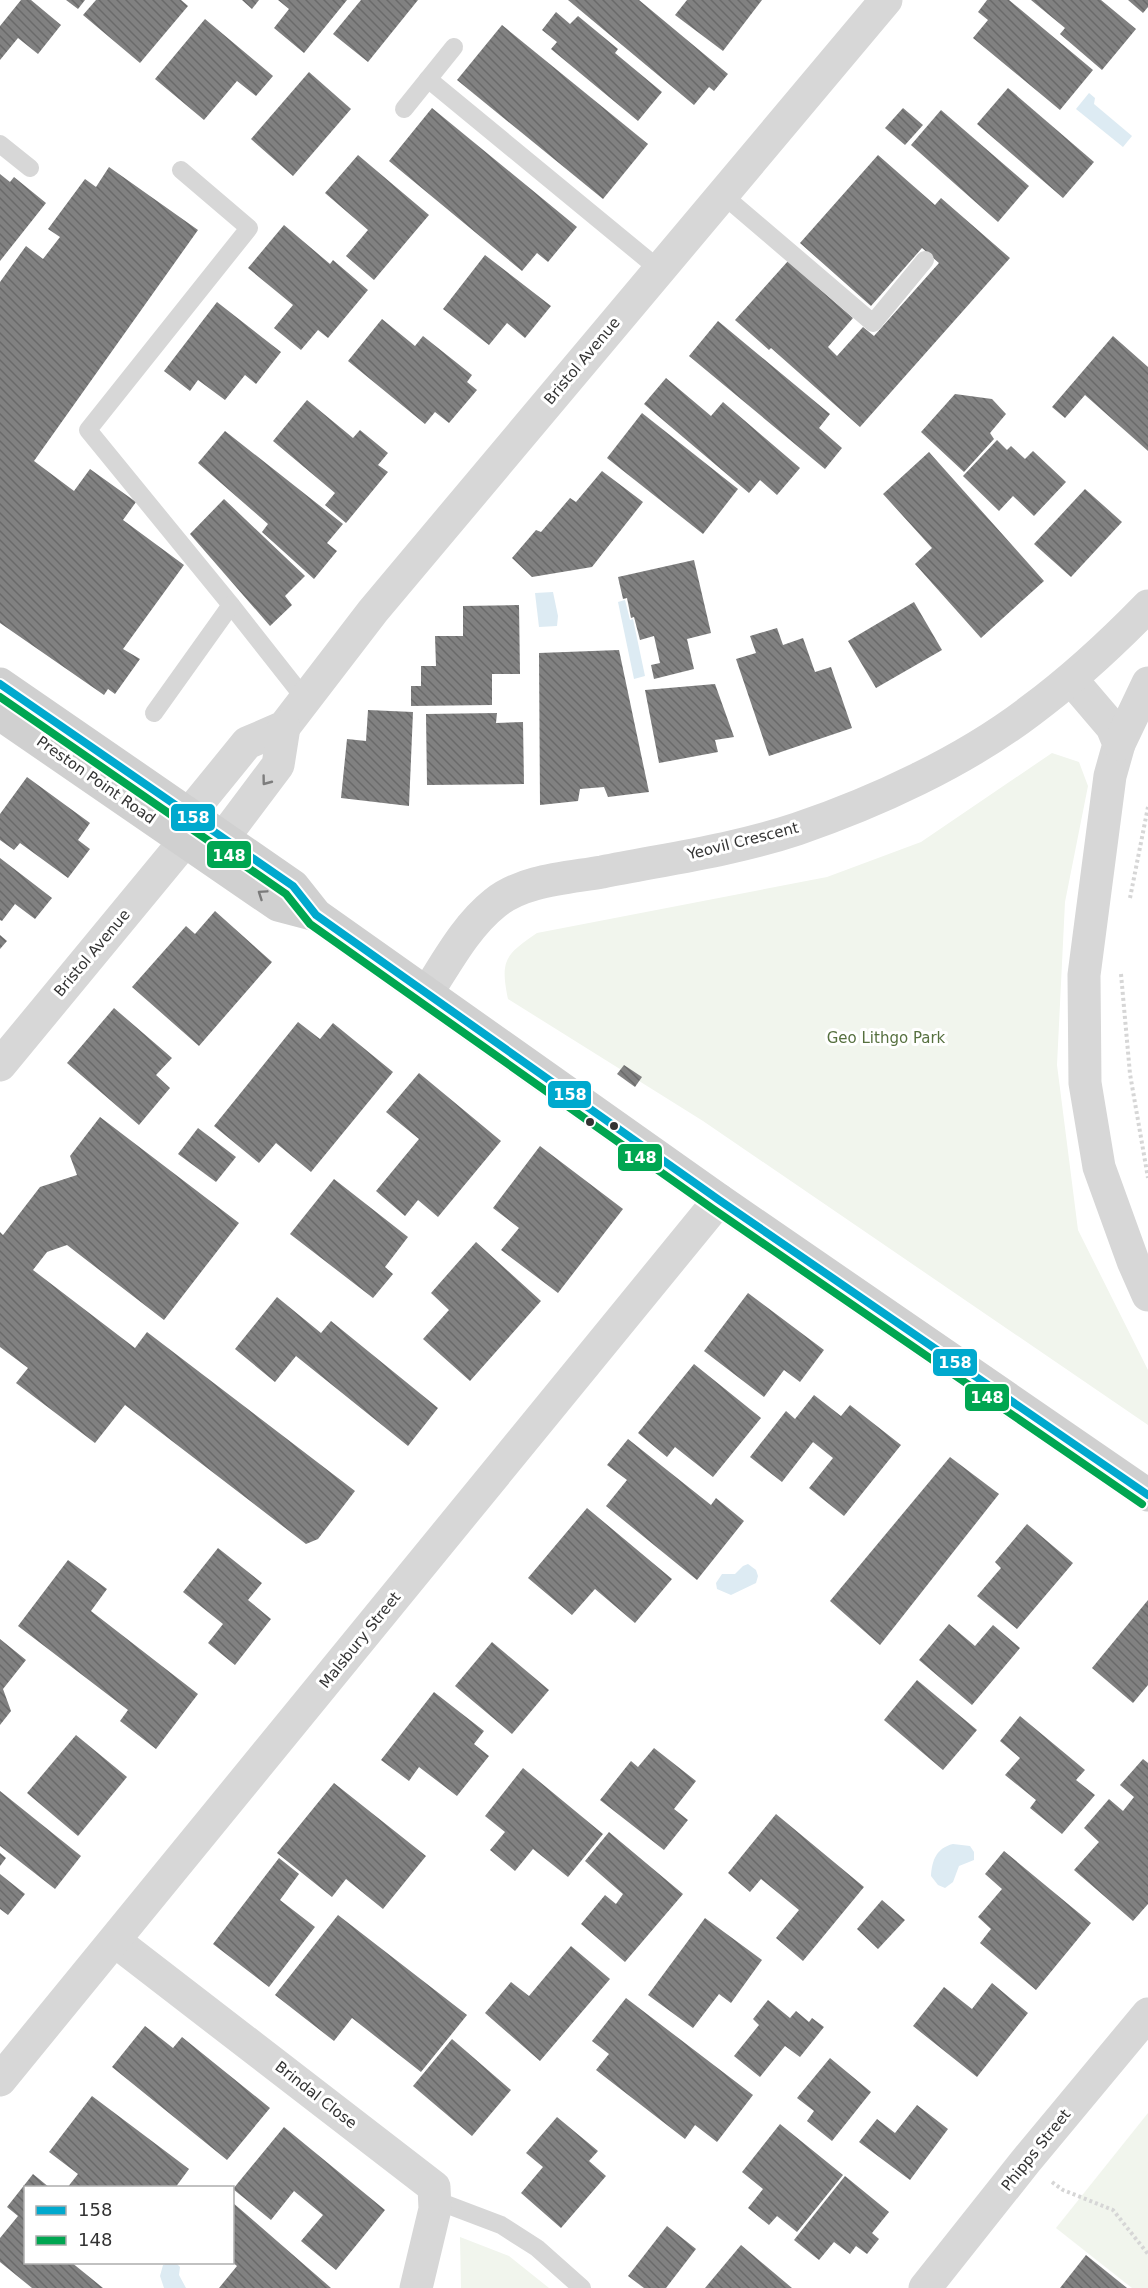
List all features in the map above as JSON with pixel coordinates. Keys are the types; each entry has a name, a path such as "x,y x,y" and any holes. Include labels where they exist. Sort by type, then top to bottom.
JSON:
{"main road":[{"name":"Preston Point Road","path":"0,684 187,827 278,905 316,915"},
{"name":"Preston Point Road","path":"0,714 187,827 224,837 293,886 316,915 719,1200 1148,1495"}],"street":[{"name":"Bristol Avenue","path":"224,837 278,765 284,727 373,611 886,0"},
{"name":"Yeovil Crescent","path":"427,993 478,918 495,902 512,892 549,882 768,838 885,796 957,759 1029,713 1071,679 1148,606"},
{"path":"1071,679 1112,727 1119,744"},
{"path":"1148,683 1119,744 1110,776 1084,975 1085,1083 1100,1167 1133,1261 1148,1295"},
{"name":"Bristol Avenue","path":"0,1065 161,871 187,827 247,743 284,727"},
{"name":"Malsbury Street","path":"0,2080 116,1941 719,1200"},
{"name":"Brindal Close","path":"116,1941 434,2187 435,2200"},
{"name":"Phipps Street","path":"925,2288 1025,2162 1148,2014"},
{"path":"416,2288 435,2209 435,2200"}],"lane":[{"path":"404,109 454,47"},
{"path":"428,79 660,270"},
{"path":"0,144 30,168"},
{"path":"181,170 249,228 88,430 305,699"},
{"path":"723,195 873,323 925,260"},
{"path":"154,713 231,605"},
{"path":"435,2200 501,2225 537,2248 582,2288"}],"path":[{"path":"1130,899 1148,807"},
{"path":"1121,967 1120,977 1130,1074 1148,1178"},
{"path":"1025,2162 1063,2190 1113,2210 1148,2254"}],"green space":[{"name":"Geo Lithgo Park","path":"1052,753 1079,762 1088,786 1065,902 1057,1065 1078,1230 1148,1370 1148,1425 703,1121 508,999 506,986 505,967 512,953 537,933 827,877 921,842"},
{"path":"1148,2113 1148,2288 1132,2288 1056,2228"},
{"path":"460,2237 509,2256 549,2288 461,2288"}],"shaded area":[{"path":"1089,93 1095,98 1094,104 1132,136 1123,147 1076,109"},
{"path":"553,592 558,616 557,626 539,627 535,593"},
{"path":"625,600 630,620 633,619 645,676 634,679 618,602"},
{"path":"748,1564 756,1570 758,1576 756,1583 731,1595 717,1589 716,1583 722,1574 735,1574"},
{"path":"953,1844 970,1846 974,1852 974,1860 959,1866 953,1882 945,1888 938,1885 931,1876 932,1865 939,1852"},
{"path":"177,2264 180,2267 179,2275 186,2288 164,2288 160,2276 163,2265"}],"building":[{"path":"21,0 31,0 61,25 38,54 18,38 0,60 0,26"},
{"path":"66,0 85,0 78,9"},
{"path":"96,0 181,0 188,6 140,63 83,15"},
{"path":"242,0 259,0 252,9"},
{"path":"278,0 347,0 304,53 274,28 289,9"},
{"path":"361,0 418,0 368,62 333,34"},
{"path":"568,0 639,0 728,74 714,91 709,87 694,105"},
{"path":"687,0 762,0 723,51 675,15"},
{"path":"987,0 1009,0 1093,70 1060,110 973,38 988,20 978,12"},
{"path":"1031,0 1101,0 1136,29 1102,70 1060,34 1065,28"},
{"path":"1128,0 1148,0 1148,7 1143,13"},
{"path":"556,12 570,24 578,16 618,49 615,53 662,92 638,121 551,49 557,42 542,30"},
{"path":"205,19 273,76 256,96 237,81 204,120 155,79"},
{"path":"502,25 648,144 603,199 457,80"},
{"path":"309,72 351,109 293,176 251,139"},
{"path":"1008,88 1094,162 1063,198 977,124"},
{"path":"432,108 577,227 548,262 537,253 522,271 389,161"},
{"path":"903,108 923,125 905,145 885,128"},
{"path":"941,110 1029,186 998,222 911,145"},
{"path":"358,155 429,215 374,280 346,256 368,230 325,193"},
{"path":"878,155 935,205 941,198 1010,258 860,427 771,348 769,350 735,320 788,261 853,318 828,347 837,356 863,327 874,336 939,263 922,248 871,306 800,243"},
{"path":"109,167 198,230 34,461 74,491 90,469 136,502 123,520 184,565 123,649 140,659 115,694 108,689 104,695 0,623 0,282 26,246 43,259 60,237 48,229 85,179 96,187"},
{"path":"0,174 10,182 14,177 46,203 0,261"},
{"path":"284,225 330,264 333,260 368,290 328,338 318,330 301,350 274,328 293,305 248,268"},
{"path":"485,255 551,306 525,338 507,323 489,345 443,309"},
{"path":"217,302 281,352 256,384 245,375 225,400 198,380 190,391 164,371"},
{"path":"382,319 415,346 423,336 472,375 467,382 477,390 449,423 435,412 425,424 348,361"},
{"path":"718,321 830,414 819,428 842,448 825,469 689,356"},
{"path":"1113,336 1148,367 1148,451 1085,395 1065,418 1052,407"},
{"path":"666,378 711,416 723,402 800,468 777,495 760,480 749,493 644,404"},
{"path":"955,394 992,399 1006,414 990,433 994,439 964,472 921,432"},
{"path":"307,400 353,438 360,430 388,453 378,465 388,472 346,523 325,505 335,493 273,441"},
{"path":"642,413 738,489 703,534 607,458"},
{"path":"225,431 343,524 327,543 337,551 314,579 262,532 268,524 198,463"},
{"path":"997,440 1007,450 1011,446 1025,459 1033,451 1066,482 1034,516 1013,496 999,511 963,476"},
{"path":"929,452 1044,581 981,638 915,564 932,548 883,494"},
{"path":"602,471 643,502 592,567 532,577 512,558 536,530 541,532 570,498 576,502"},
{"path":"1085,489 1122,522 1071,577 1034,544"},
{"path":"224,499 305,576 285,596 292,605 270,626 190,534"},
{"path":"694,560 711,633 687,639 694,669 654,679 651,665 660,663 654,636 640,640 634,617 631,618 627,598 623,599 618,577"},
{"path":"914,602 942,650 876,688 848,641"},
{"path":"519,605 520,674 492,674 492,705 411,706 411,686 421,686 421,666 436,666 435,636 463,636 463,606"},
{"path":"777,628 783,645 803,638 815,672 831,667 852,728 769,756 736,659 756,653 750,636"},
{"path":"619,650 649,792 608,797 604,787 580,789 578,801 540,805 539,653"},
{"path":"715,684 734,737 715,740 718,752 659,763 645,690"},
{"path":"368,710 413,712 409,806 341,798 347,739 366,741"},
{"path":"497,713 496,723 523,722 524,784 427,785 426,714"},
{"path":"27,777 90,823 78,840 90,849 68,878 20,843 14,850 0,840 0,814"},
{"path":"0,858 52,898 35,919 15,904 2,921 0,920"},
{"path":"215,911 272,962 199,1046 132,987 186,926 195,934"},
{"path":"0,935 7,941 0,949"},
{"path":"114,1008 172,1058 156,1075 170,1088 139,1125 67,1063"},
{"path":"298,1022 320,1039 333,1023 393,1072 311,1172 276,1143 259,1163 214,1126"},
{"path":"624,1065 642,1077 635,1087 617,1074"},
{"path":"419,1073 501,1141 438,1217 418,1200 405,1216 376,1191 419,1139 386,1112"},
{"path":"100,1117 239,1223 164,1320 67,1245 47,1252 33,1270 135,1348 147,1332 355,1491 318,1539 306,1544 125,1405 95,1443 16,1383 28,1368 0,1347 0,1232 3,1235 40,1187 77,1175 70,1156"},
{"path":"198,1128 236,1157 216,1182 178,1154"},
{"path":"540,1146 623,1209 558,1293 501,1250 519,1228 493,1208"},
{"path":"334,1179 408,1237 385,1267 393,1274 373,1298 290,1234"},
{"path":"476,1242 541,1301 470,1381 423,1339 449,1310 431,1293"},
{"path":"748,1293 824,1350 800,1382 784,1370 764,1397 704,1351"},
{"path":"277,1297 321,1333 331,1321 438,1408 408,1446 296,1356 275,1382 235,1349"},
{"path":"694,1364 761,1418 713,1477 675,1447 667,1457 638,1433"},
{"path":"814,1395 841,1416 850,1405 901,1445 844,1516 809,1488 833,1458 813,1442 782,1482 750,1457 786,1411 795,1419"},
{"path":"628,1439 711,1505 716,1498 744,1521 697,1580 606,1506 627,1480 607,1465"},
{"path":"950,1457 999,1494 880,1645 830,1601"},
{"path":"587,1508 672,1579 635,1623 595,1589 572,1615 528,1578"},
{"path":"1027,1524 1073,1563 1017,1629 977,1596 1001,1568 995,1562"},
{"path":"218,1548 262,1583 248,1600 271,1619 235,1665 208,1643 223,1624 183,1592"},
{"path":"68,1560 107,1589 91,1611 198,1694 156,1749 120,1721 128,1710 18,1626"},
{"path":"1148,1600 1148,1685 1133,1703 1092,1668"},
{"path":"949,1624 975,1646 993,1625 1020,1648 972,1705 919,1660"},
{"path":"0,1639 26,1660 3,1689 11,1711 0,1725"},
{"path":"492,1642 549,1690 512,1734 455,1686"},
{"path":"917,1680 977,1730 943,1770 884,1720"},
{"path":"434,1692 484,1731 474,1744 489,1756 457,1796 419,1767 409,1781 381,1760"},
{"path":"1020,1716 1085,1770 1076,1780 1095,1795 1062,1834 1030,1808 1036,1800 1005,1775 1020,1758 1000,1741"},
{"path":"76,1735 127,1777 78,1836 27,1793"},
{"path":"654,1748 696,1781 674,1809 688,1820 664,1850 600,1800 631,1761 638,1767"},
{"path":"1143,1759 1148,1763 1148,1904 1133,1921 1074,1870 1099,1842 1084,1828 1109,1799 1123,1811 1134,1797 1120,1785"},
{"path":"523,1768 603,1834 568,1877 533,1849 515,1871 490,1850 505,1832 485,1816"},
{"path":"334,1783 426,1856 383,1909 346,1879 332,1897 277,1853"},
{"path":"0,1791 81,1856 55,1889 0,1846"},
{"path":"776,1814 864,1887 803,1961 776,1938 799,1910 761,1879 750,1892 728,1873"},
{"path":"609,1832 683,1894 625,1962 581,1924 605,1895 616,1904 623,1894 585,1861"},
{"path":"1004,1851 1091,1923 1036,1990 980,1943 991,1929 978,1917 1002,1889 985,1874"},
{"path":"0,1853 6,1858 0,1866"},
{"path":"279,1858 299,1874 280,1900 315,1927 269,1987 213,1944"},
{"path":"0,1874 25,1894 8,1915 0,1909"},
{"path":"882,1900 905,1920 878,1949 857,1929"},
{"path":"338,1915 467,2015 421,2072 352,2018 334,2041 275,1995"},
{"path":"705,1918 762,1960 731,2003 719,1994 693,2028 648,1995"},
{"path":"571,1946 610,1979 540,2061 485,2013 511,1982 529,1996"},
{"path":"992,1983 1028,2013 977,2077 913,2026 944,1987 972,2009"},
{"path":"626,1998 753,2095 717,2142 695,2125 685,2139 596,2070 609,2054 592,2041"},
{"path":"768,2000 790,2018 796,2011 809,2022 812,2018 824,2027 800,2057 785,2046 760,2077 734,2056 759,2025 753,2019"},
{"path":"145,2026 173,2048 182,2037 270,2108 227,2160 112,2067"},
{"path":"452,2039 511,2090 472,2136 413,2086"},
{"path":"830,2058 871,2092 832,2141 807,2121 814,2111 797,2098"},
{"path":"92,2096 189,2169 176,2186 69,2186 78,2174 49,2152"},
{"path":"917,2105 948,2129 910,2180 859,2142 877,2119 895,2133"},
{"path":"557,2117 598,2151 589,2161 606,2176 561,2228 521,2193 543,2167 526,2153"},
{"path":"780,2124 843,2175 797,2232 777,2216 769,2225 748,2208 763,2189 742,2172"},
{"path":"284,2127 385,2210 336,2270 301,2241 323,2215 294,2191 271,2220 234,2188"},
{"path":"33,2174 48,2186 24,2186 24,2264 73,2264 103,2288 32,2288 0,2262 0,2238 18,2216 7,2207"},
{"path":"845,2176 889,2212 872,2233 879,2239 867,2254 856,2246 850,2254 834,2242 819,2260 794,2240"},
{"path":"234,2204 331,2288 219,2288 237,2266 234,2264"},
{"path":"667,2226 696,2249 666,2288 644,2288 628,2276"},
{"path":"741,2245 792,2288 705,2288"},
{"path":"1086,2255 1127,2288 1060,2288"}],"transit line":[{"name":"158","path":"0,684 293,886 316,915 719,1200 1148,1495"},
{"name":"148","path":"0,697 286,894 310,924 713,1209 1142,1504"}]}
